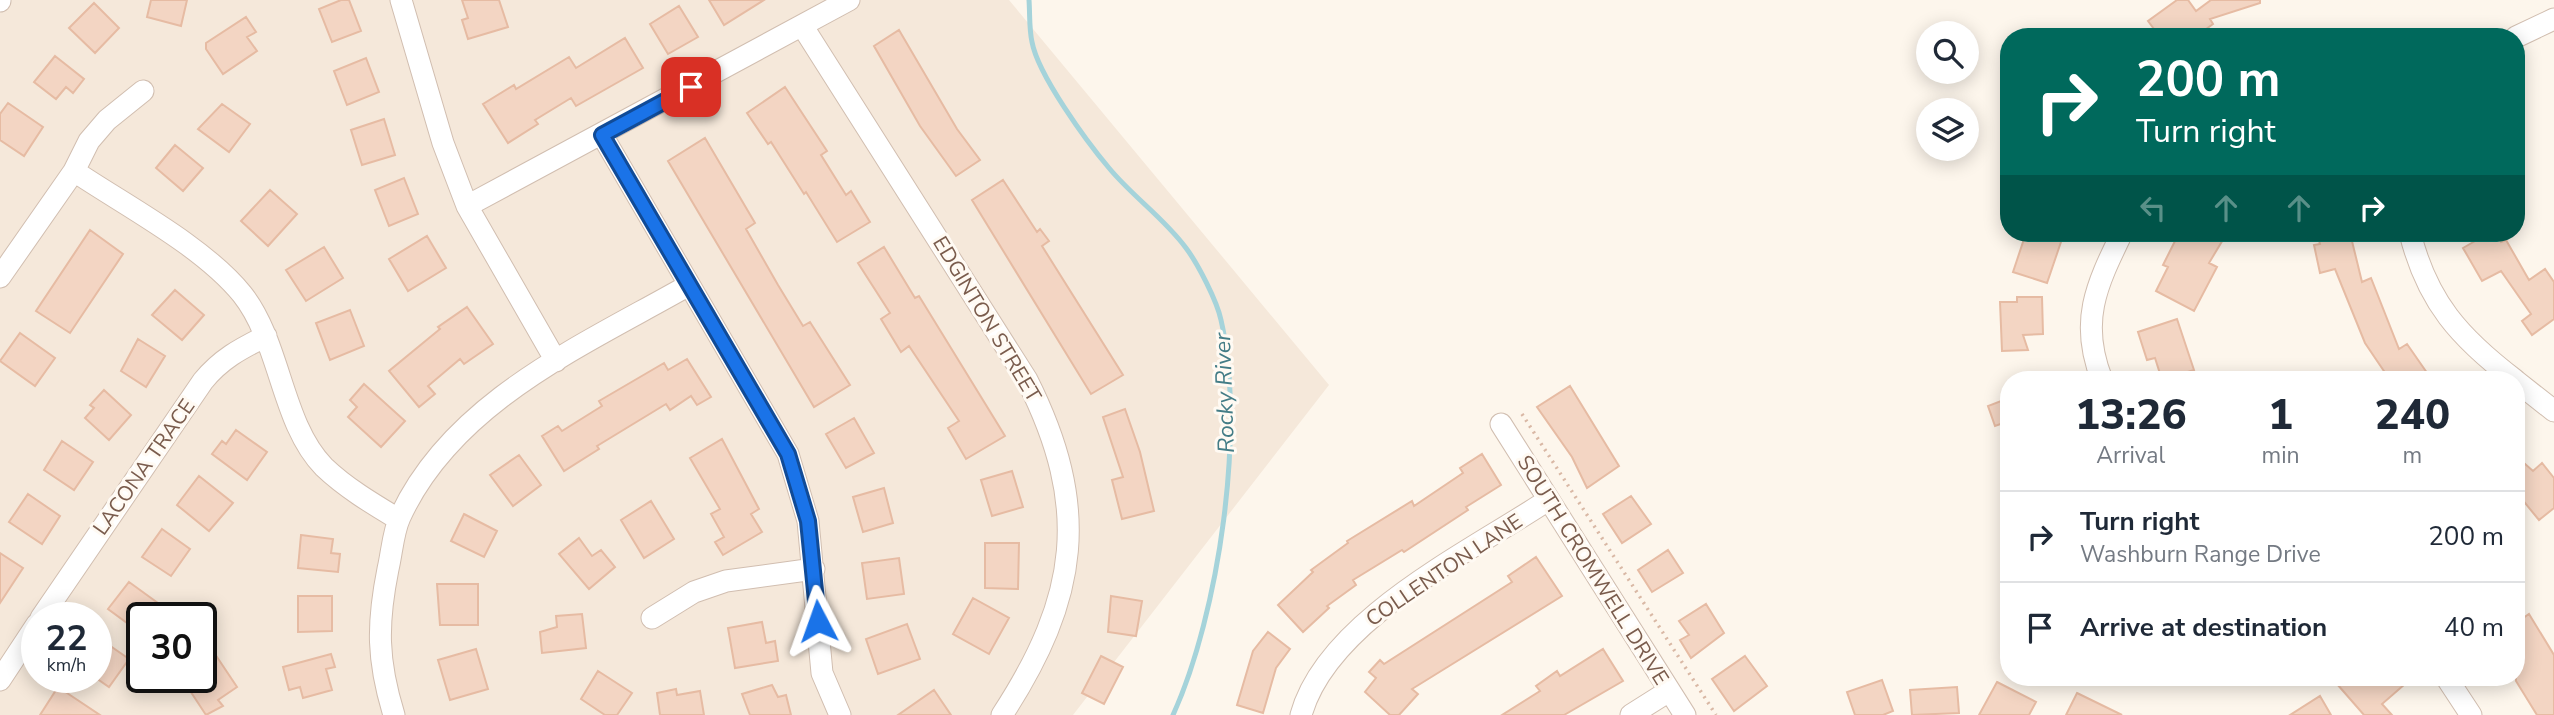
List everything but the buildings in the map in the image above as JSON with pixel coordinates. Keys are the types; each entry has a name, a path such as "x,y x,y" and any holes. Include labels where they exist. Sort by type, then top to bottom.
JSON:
{"street":[{"path":"401,0 443,143 467,206 556,362"},
{"path":"467,206 849,0"},
{"path":"2525,33 2554,19"},
{"name":"EDGINTON STREET","path":"803,27 1027,380 1056,444 1063,470 1069,522 1063,581 1049,633 1025,680 1002,715"},
{"path":"0,277 74,172 89,141 107,120 143,91"},
{"path":"602,135 788,454 808,521 822,673 840,715"},
{"path":"74,172 206,259 242,295 266,337 300,429 323,466 359,495 398,519"},
{"path":"2098,371 2091,352 2090,310 2118,242"},
{"path":"2413,242 2425,277 2450,322 2477,350 2504,371"},
{"path":"392,715 382,672 379,616 398,519 423,474 474,416 556,362 689,285"},
{"name":"LACONA TRACE","path":"52,602 202,381 217,363 234,351 266,337"},
{"path":"2525,387 2554,411"},
{"name":"SOUTH CROMWELL DRIVE","path":"1501,424 1685,715"},
{"name":"COLLENTON LANE","path":"1300,715 1306,695 1341,645 1372,615 1548,500"},
{"path":"652,618 694,592 726,582 814,569"},
{"path":"0,680 21,648"},
{"path":"2452,686 2471,715"},
{"path":"1631,715 1669,691"}],"path":[{"path":"1522,414 1716,715"}],"shaded area":[{"path":"0,0 1009,0 1329,385 1073,715 0,715"}],"waterway":[{"name":"Rocky River","path":"1029,0 1032,42 1053,90 1109,168 1186,248 1216,303 1221,320 1228,364 1231,413 1224,520 1203,626 1173,715"}],"route":[{"path":"691,87 602,135 788,454 808,521 818,621"}]}
